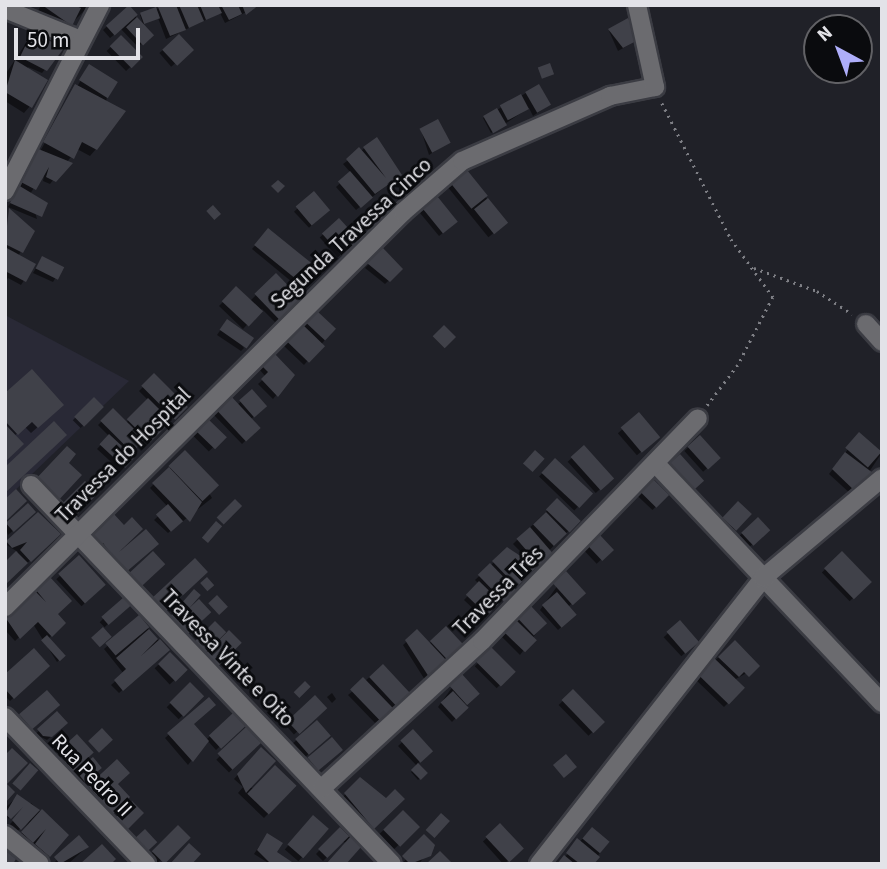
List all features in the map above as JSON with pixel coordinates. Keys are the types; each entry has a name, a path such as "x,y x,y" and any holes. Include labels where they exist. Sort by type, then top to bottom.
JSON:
{"street":[{"path":"5,191 100,5"},
{"path":"637,5 655,87"},
{"path":"5,9 81,40"},
{"name":"Segunda Travessa Cinco","path":"274,337 462,161 610,96 655,87"},
{"path":"866,324 882,342"},
{"name":"Travessa do Hospital","path":"5,607 274,337"},
{"name":"Travessa Três","path":"322,788 482,641 698,418"},
{"path":"656,464 882,704"},
{"path":"539,864 763,578 882,478"},
{"name":"Travessa Vinte e Oito","path":"31,485 322,788 380,860"},
{"name":"Rua Pedro II","path":"5,717 146,864"},
{"path":"5,835 40,864"}],"path":[{"path":"655,87 731,239 752,267 771,286 772,308 698,418"},
{"path":"752,267 817,290 866,324"}],"shaded area":[{"path":"5,315 129,381 5,500"}],"building":[{"path":"42,5 74,5 81,8 72,26"},
{"path":"129,5 138,15 115,35 106,26"},
{"path":"176,5 186,30 170,36 158,7"},
{"path":"179,5 197,5 204,21 189,28"},
{"path":"200,5 218,5 222,13 206,20"},
{"path":"221,5 238,5 242,14 229,20"},
{"path":"242,5 259,5 246,15"},
{"path":"156,7 160,18 144,24 140,13"},
{"path":"137,17 154,35 143,46 126,27"},
{"path":"628,18 640,39 623,48 608,29"},
{"path":"32,32 64,48 47,71 20,57"},
{"path":"179,34 194,50 177,66 162,50"},
{"path":"121,35 143,57 132,68 110,46"},
{"path":"15,60 48,80 32,108 5,92"},
{"path":"550,63 554,74 542,79 538,67"},
{"path":"89,64 118,82 108,98 79,80"},
{"path":"75,84 126,111 97,150 82,142 74,159 43,142"},
{"path":"539,84 551,105 537,113 525,92"},
{"path":"521,94 529,109 508,120 500,105"},
{"path":"497,108 507,125 493,133 483,116"},
{"path":"438,119 451,143 432,153 419,129"},
{"path":"377,137 402,175 375,194 346,159 359,147 386,178 363,147"},
{"path":"36,148 73,163 56,182 46,177 49,167 36,190 19,181"},
{"path":"467,170 488,196 471,209 451,183"},
{"path":"350,171 373,197 361,208 338,181"},
{"path":"278,180 285,186 278,193 271,186"},
{"path":"18,185 48,203 42,217 10,203"},
{"path":"314,191 330,210 312,226 296,206"},
{"path":"437,196 458,222 443,234 422,208"},
{"path":"488,198 508,223 494,234 474,209"},
{"path":"213,205 221,214 214,220 206,211"},
{"path":"9,208 35,231 23,253 5,244"},
{"path":"339,218 359,240 342,256 322,233"},
{"path":"268,228 311,263 297,280 254,245"},
{"path":"5,247 36,264 26,282 5,271"},
{"path":"383,248 403,269 390,282 367,263"},
{"path":"42,256 64,267 58,280 36,268"},
{"path":"276,273 301,299 279,320 254,294"},
{"path":"236,286 263,311 249,327 222,301"},
{"path":"317,311 336,329 325,340 306,323"},
{"path":"227,319 254,338 247,349 220,330"},
{"path":"302,324 325,346 309,363 286,341"},
{"path":"444,325 456,337 445,348 433,336"},
{"path":"274,353 295,375 278,397 261,379 268,372 261,365"},
{"path":"32,369 64,405 38,428 32,422 18,435 5,421 5,393"},
{"path":"154,373 188,407 175,420 141,386"},
{"path":"252,389 267,406 254,418 239,400"},
{"path":"230,395 261,428 246,442 215,409"},
{"path":"94,397 104,407 84,427 74,417"},
{"path":"148,398 171,421 150,443 127,419"},
{"path":"113,408 145,440 132,453 100,421"},
{"path":"639,412 660,437 642,453 621,427"},
{"path":"206,417 227,437 215,449 194,429"},
{"path":"54,421 67,435 5,493 5,467"},
{"path":"5,424 24,444 5,462"},
{"path":"859,432 882,452 868,468 845,448"},
{"path":"109,434 135,458 125,468 99,444"},
{"path":"700,435 721,458 708,469 687,446"},
{"path":"584,445 614,478 601,490 571,457"},
{"path":"67,446 76,454 69,463 82,475 56,503 33,482"},
{"path":"185,450 219,485 202,501 168,466"},
{"path":"535,450 545,459 533,472 523,463"},
{"path":"845,452 873,473 858,494 832,469"},
{"path":"680,454 704,481 691,493 667,466"},
{"path":"555,458 593,493 579,508 541,473"},
{"path":"169,467 202,502 190,522 152,483"},
{"path":"650,476 669,495 656,508 637,489"},
{"path":"85,481 98,494 74,517 62,504"},
{"path":"16,489 27,501 5,522 5,499"},
{"path":"557,498 581,521 570,532 546,510"},
{"path":"235,499 242,506 224,524 217,517"},
{"path":"738,501 752,514 736,531 722,518"},
{"path":"28,503 36,512 14,532 6,523"},
{"path":"168,504 183,521 171,532 156,514"},
{"path":"38,512 61,534 31,562 20,550 27,542 12,548 6,541"},
{"path":"546,512 567,534 554,546 533,525"},
{"path":"113,513 124,525 132,517 143,529 119,552 146,529 159,544 125,573 103,543 98,547 88,536"},
{"path":"758,517 770,530 753,546 741,533"},
{"path":"216,521 222,526 208,543 202,538"},
{"path":"530,527 553,553 539,565 516,539"},
{"path":"599,534 614,550 602,561 587,545"},
{"path":"507,547 537,567 517,587 492,561"},
{"path":"16,551 28,563 5,585 5,562"},
{"path":"153,551 165,564 140,588 127,575"},
{"path":"842,551 872,582 854,599 824,568"},
{"path":"79,555 106,585 85,603 58,574"},
{"path":"195,558 208,572 165,612 152,598"},
{"path":"490,563 517,591 505,603 478,575"},
{"path":"566,571 586,593 573,605 553,583"},
{"path":"50,577 72,601 58,614 66,623 52,637 38,622 20,639 5,617 35,591 46,602 36,590"},
{"path":"207,577 214,585 207,591 200,583"},
{"path":"479,581 501,602 487,616 466,595"},
{"path":"194,589 201,595 175,625 168,619"},
{"path":"557,592 577,615 562,628 542,605"},
{"path":"217,595 228,607 219,615 208,603"},
{"path":"124,597 131,605 109,625 101,617"},
{"path":"199,599 211,612 186,635 174,622"},
{"path":"530,605 547,623 534,636 517,617"},
{"path":"139,615 149,627 116,656 105,643"},
{"path":"516,620 537,640 525,652 504,632"},
{"path":"680,620 699,642 685,654 666,632"},
{"path":"215,621 226,632 205,654 194,642"},
{"path":"446,626 463,644 447,659 430,641"},
{"path":"103,627 112,637 100,647 91,638"},
{"path":"149,629 158,639 141,656 160,639 170,650 123,691 114,680 126,669 116,658"},
{"path":"417,629 447,661 429,677 405,640"},
{"path":"229,630 242,643 216,668 204,655"},
{"path":"47,635 66,656 60,661 41,640"},
{"path":"735,640 760,666 749,677 744,672 739,677 718,657"},
{"path":"491,647 516,672 501,687 476,662"},
{"path":"34,648 50,666 14,699 5,689 5,674"},
{"path":"170,652 188,670 176,682 158,664"},
{"path":"714,658 745,688 729,704 698,675"},
{"path":"383,664 414,697 400,710 369,677"},
{"path":"461,673 480,694 467,705 448,684"},
{"path":"363,677 393,708 380,720 350,690"},
{"path":"305,681 311,687 299,698 294,692"},
{"path":"190,682 204,696 184,717 169,703"},
{"path":"573,689 605,722 593,733 561,700"},
{"path":"47,690 60,705 32,729 19,714"},
{"path":"453,691 469,708 456,719 441,703"},
{"path":"315,695 327,708 299,734 287,721"},
{"path":"209,697 216,705 194,724 209,741 193,762 167,733"},
{"path":"57,711 68,723 52,737 43,736 37,729"},
{"path":"233,713 245,726 221,749 209,736"},
{"path":"317,720 331,736 309,755 295,739"},
{"path":"246,727 261,743 232,770 217,754"},
{"path":"102,728 113,740 99,753 88,741"},
{"path":"413,729 433,751 420,763 400,740"},
{"path":"77,734 94,753 73,771 56,753"},
{"path":"332,737 343,750 318,771 307,758"},
{"path":"261,747 276,761 246,793 237,774"},
{"path":"12,748 28,763 7,784 15,792 5,803 5,755"},
{"path":"566,754 577,767 564,778 553,765"},
{"path":"93,757 102,768 85,782 76,771"},
{"path":"117,759 130,773 118,784 130,797 113,814 88,786"},
{"path":"30,763 38,770 21,791 12,783"},
{"path":"418,763 428,773 421,780 411,770"},
{"path":"275,765 297,786 269,815 247,794"},
{"path":"360,777 386,798 395,789 405,799 374,829 344,793"},
{"path":"17,794 40,810 21,830 12,820 23,807 11,819 5,814"},
{"path":"132,801 144,813 127,830 115,818"},
{"path":"42,809 69,835 50,857 35,844 46,829 33,843 21,832"},
{"path":"403,810 420,827 400,847 383,830"},
{"path":"441,813 450,821 435,838 426,830"},
{"path":"313,815 329,829 303,858 287,844"},
{"path":"500,823 524,849 509,862 485,837"},
{"path":"178,825 191,838 165,864 152,851"},
{"path":"340,827 349,836 327,858 318,849"},
{"path":"592,827 610,842 600,853 582,838"},
{"path":"145,829 157,842 148,851 135,838"},
{"path":"267,833 283,843 277,852 295,864 271,864 257,850"},
{"path":"424,834 435,845 431,856 410,864 402,856"},
{"path":"79,835 89,847 60,864 54,857"},
{"path":"351,836 362,846 346,864 326,864"},
{"path":"577,838 600,857 594,864 580,864 566,853"},
{"path":"189,843 201,854 192,864 170,864"},
{"path":"102,844 116,859 111,864 80,864"},
{"path":"5,850 16,859 13,864 5,864"},
{"path":"440,851 453,864 426,864"},
{"path":"564,855 575,864 557,864"}]}
